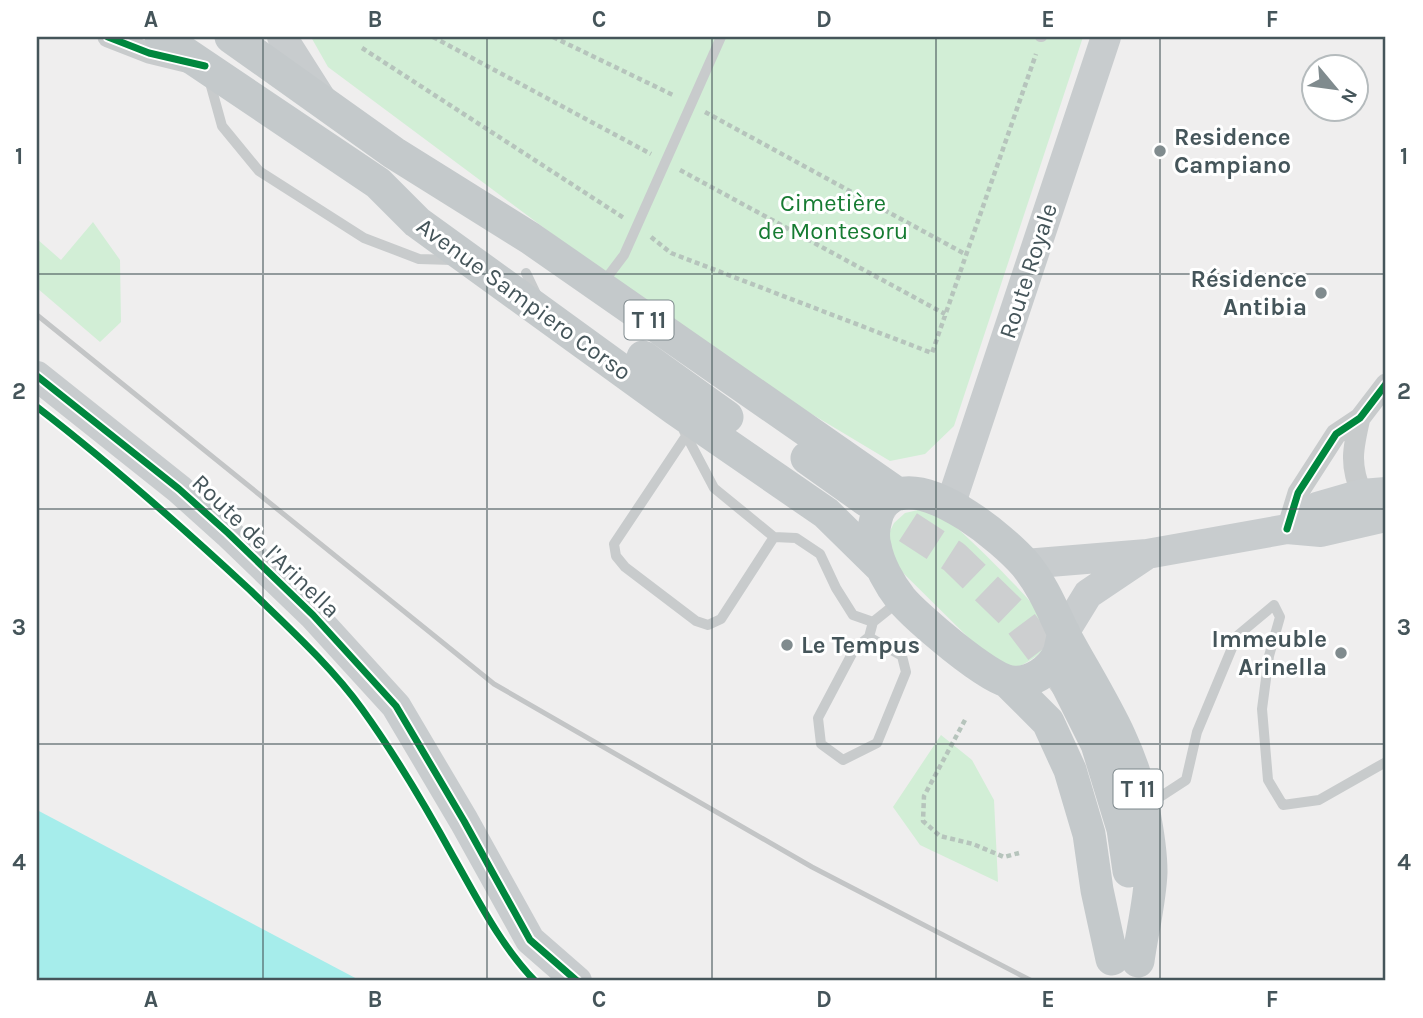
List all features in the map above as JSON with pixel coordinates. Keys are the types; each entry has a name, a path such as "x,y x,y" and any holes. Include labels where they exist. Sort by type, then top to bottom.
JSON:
{"main road":[{"name":"Avenue Sampiero Corso","path":"161,37 378,183 417,222 547,316 680,423 827,513 882,568"},
{"name":"Avenue Sampiero Corso","path":"231,37 394,153 530,238 898,494"},
{"path":"282,37 322,101"},
{"name":"Route Royale","path":"950,506 1106,37"},
{"name":"T 11","path":"378,183 430,209 863,506 520,251 394,153"},
{"name":"Route de l'Arinella","path":"37,376 179,489 228,533 313,615 396,706 530,940 577,981"},
{"path":"1287,529 1317,507 1374,493"},
{"path":"1064,632 1048,595 1025,564 987,529 927,495 898,494 880,505 873,527 875,547 882,568 901,599 962,655 1009,682 1027,681 1049,667 1058,654 1064,632 1088,594 1147,554"},
{"path":"1025,564 1147,554 1287,529 1321,532 1386,517"},
{"name":"T 11","path":"1064,632 1110,713 1135,777 1143,807 1150,872 1125,971"},
{"name":"T 11","path":"1009,682 1048,722 1070,770 1089,834 1097,890 1125,971"},
{"name":"T 11","path":"1060,689 1097,744 1123,830 1133,895 1125,971"}],"street":[{"path":"108,37 149,53 205,66"},
{"path":"1287,529 1298,493 1336,433 1360,418 1386,384"},
{"path":"1360,418 1352,453 1355,478 1374,493"},
{"path":"1320,458 1354,466"}],"lane":[{"path":"600,286 624,255 721,37"},
{"path":"205,66 222,125 259,171 364,238 419,259 469,260"},
{"path":"526,273 547,316"},
{"path":"680,423 714,488 774,537 796,538 820,554 835,589 853,615 873,622"},
{"path":"680,423 614,544 616,556 625,567 696,621 708,625 721,619 774,537"},
{"path":"869,638 902,656 906,672 877,743 843,760 821,744 818,718 855,648 869,638 873,622 901,599"},
{"path":"1143,807 1151,805 1186,780 1197,732 1237,636 1273,606 1280,617 1269,656 1262,709 1268,780 1283,805 1320,800 1386,762"}],"path":[{"path":"433,37 945,314"},
{"path":"553,37 691,104 965,254"},
{"path":"362,48 636,225 671,253 932,353 1041,37"},
{"path":"965,720 924,796 923,821 940,836 973,844 1004,857 1019,853"}],"green space":[{"name":"Cimetière de Montesoru","path":"311,37 1083,37 954,426 925,454 890,461 723,361 328,67"},
{"path":"93,222 120,260 121,322 100,342 37,288 37,239 61,260"},
{"path":"918,510 945,518 954,525 1042,616 1047,624 1047,640 1035,657 1015,668 991,660 893,563 888,535 894,523 905,513"},
{"path":"941,735 972,760 994,800 998,882 920,845 893,807"}],"water":[{"path":"37,810 361,981 37,981"}],"tunnel":[{"path":"866,500 954,557 1018,619 1067,684"}],"railway":[{"path":"37,315 494,684 812,867 1032,981"}],"cycle path":[{"path":"108,37 149,53 205,66"},
{"path":"37,376 179,489 228,533 313,615 396,706 530,940 577,981"},
{"path":"1287,529 1298,493 1336,434 1360,418 1386,384"},
{"path":"37,407 119,473 198,542 337,677 399,763 501,938 535,981"}],"place":[{"name":"Residence Campiano","path":"1160,151"},
{"name":"Résidence Antibia","path":"1321,293"},
{"name":"Le Tempus","path":"787,645"},
{"name":"Immeuble Arinella","path":"1341,653"}]}
